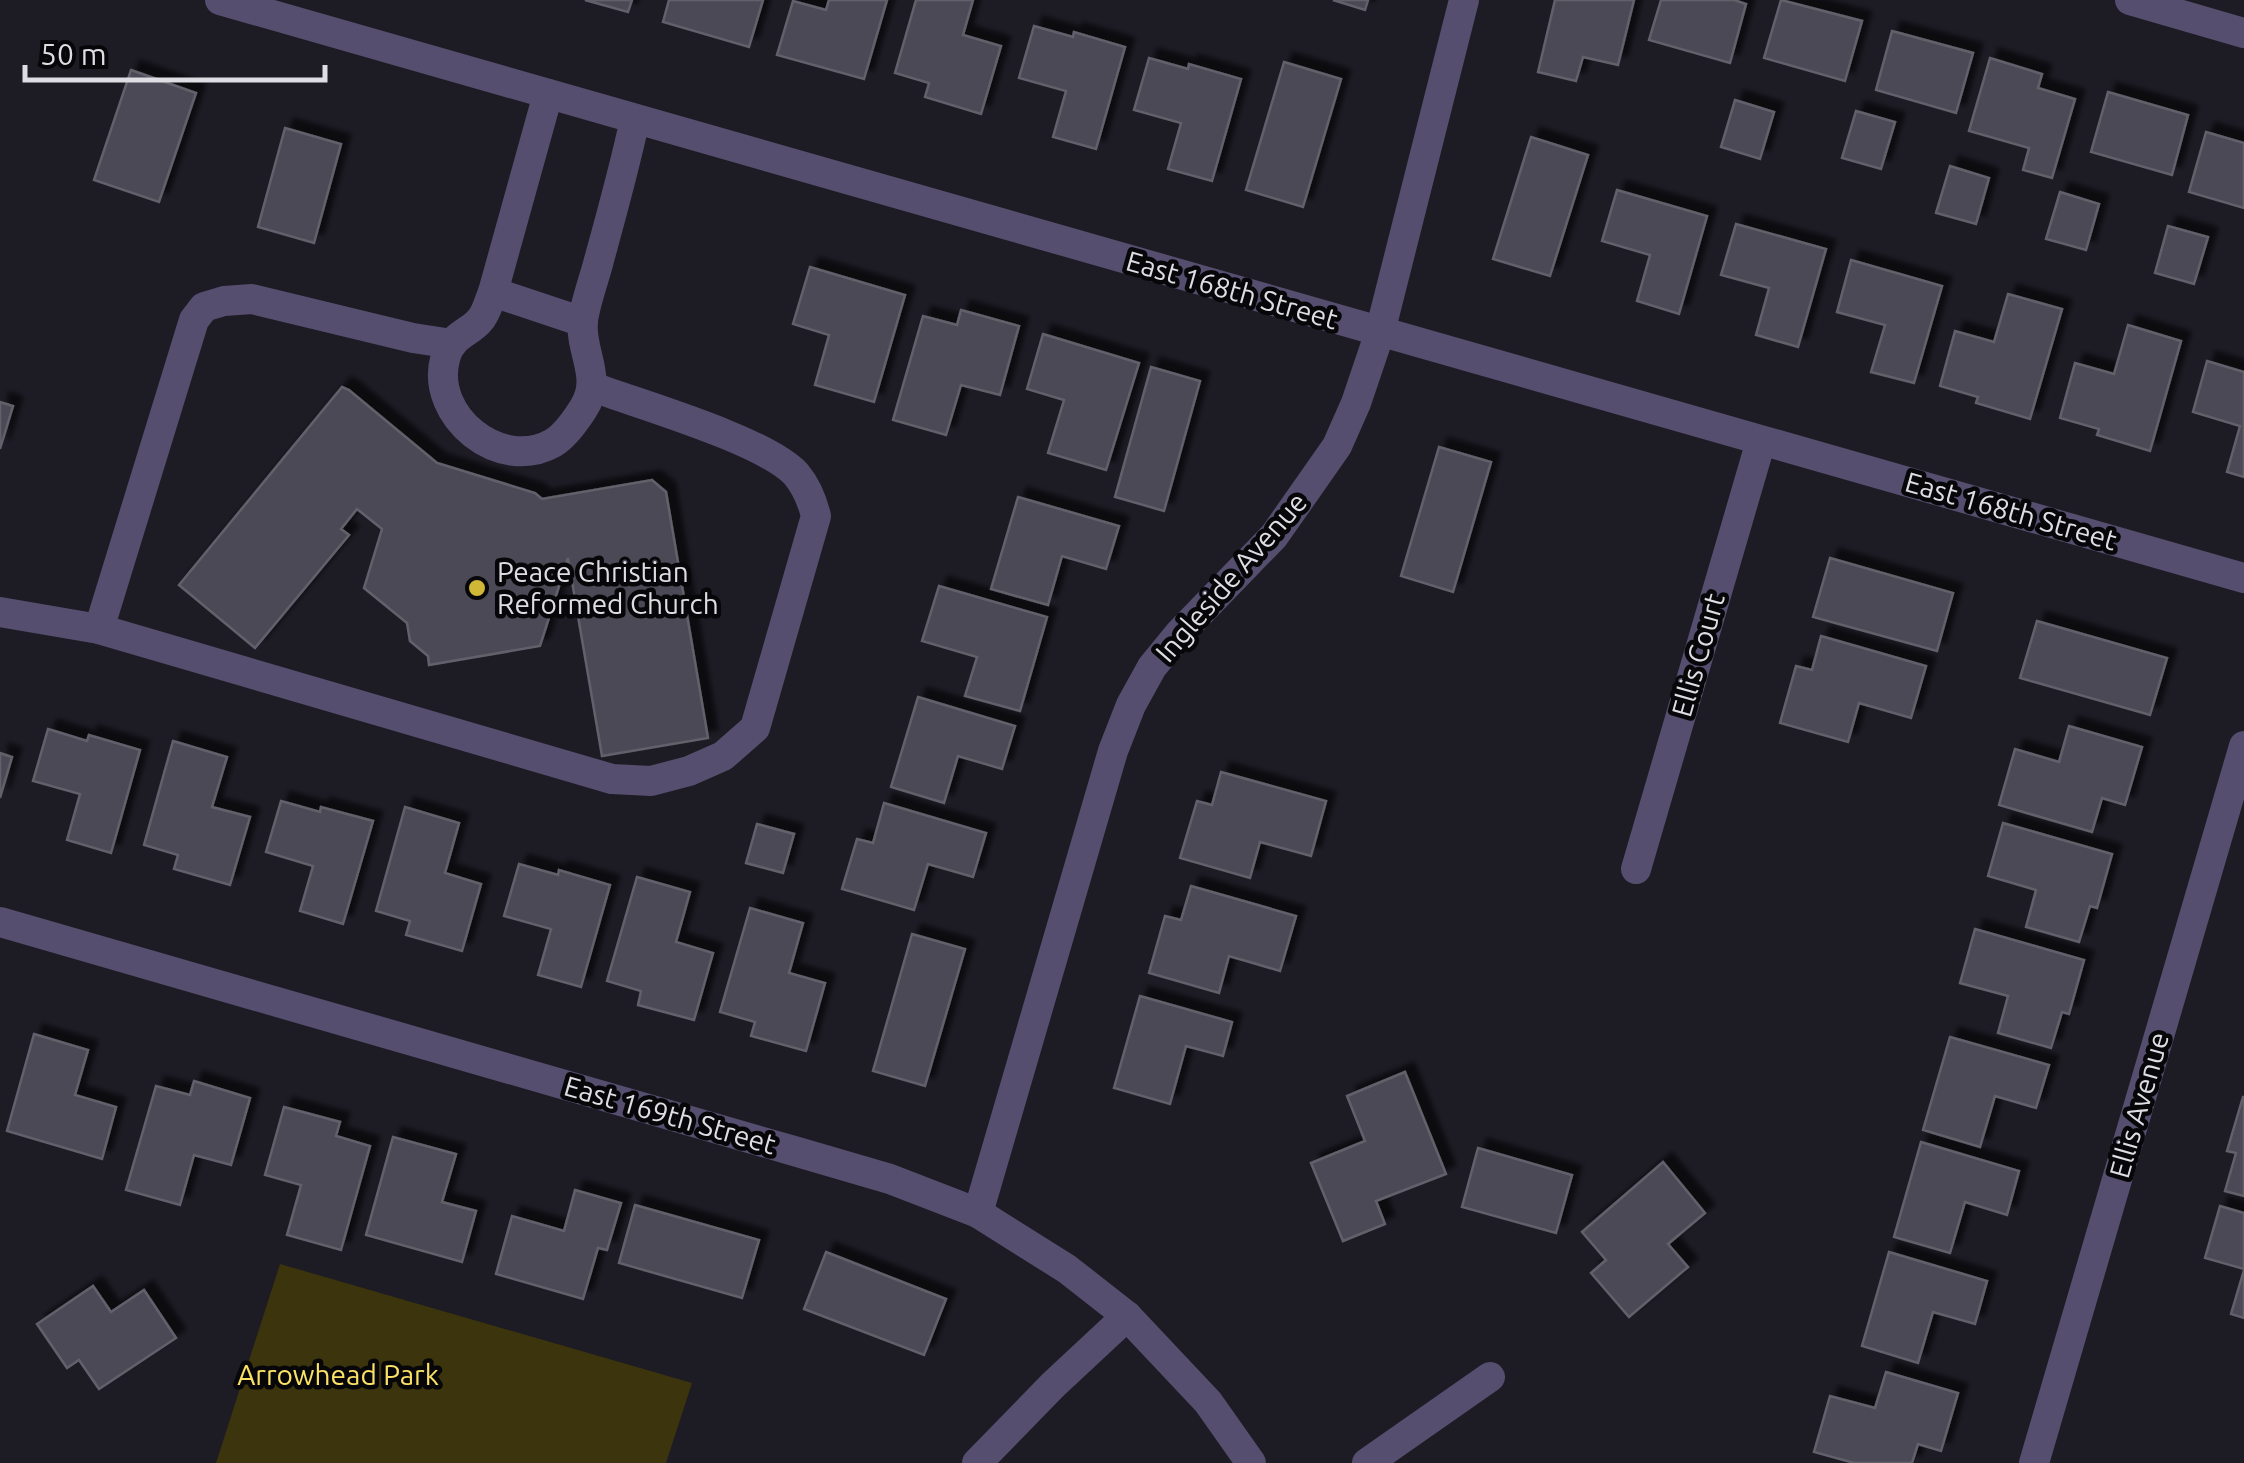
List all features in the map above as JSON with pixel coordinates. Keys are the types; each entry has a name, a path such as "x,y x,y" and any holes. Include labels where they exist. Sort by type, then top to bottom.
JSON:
{"street":[{"name":"East 168th Street","path":"220,0 2244,578"},
{"name":"Ingleside Avenue","path":"978,1213 1113,752 1131,705 1161,656 1274,536 1307,492 1336,446 1356,403 1380,332 1464,0"},
{"path":"2130,0 2244,33"},
{"path":"548,94 493,292 480,322 466,329 445,357 443,376 448,401 462,424 494,446 532,450 554,442 586,405 593,387 592,360 583,322 635,119"},
{"path":"493,292 583,322"},
{"path":"100,629 194,320 204,307 252,299 452,344"},
{"path":"0,612 100,629 612,778 651,781 688,771 722,756 754,728 816,516 810,493 793,472 764,451 593,387"},
{"name":"Ellis Court","path":"1636,870 1761,441"},
{"name":"Ellis Avenue","path":"2034,1463 2244,746"},
{"name":"East 169th Street","path":"0,922 836,1164 978,1213 1067,1269 1127,1316 1208,1402 1251,1463"},
{"path":"977,1463 1127,1316"},
{"path":"1367,1463 1490,1377"}],"green space":[{"name":"Arrowhead Park","path":"280,1264 692,1383 666,1463 216,1463"}],"building":[{"path":"585,0 632,0 628,12"},
{"path":"669,0 763,0 749,47 663,22"},
{"path":"829,0 887,0 864,79 777,55 793,1 826,10"},
{"path":"916,0 973,0 963,35 1001,46 981,114 925,97 929,83 895,73"},
{"path":"1333,0 1368,0 1365,10"},
{"path":"1555,0 1634,0 1618,65 1583,57 1576,81 1538,72"},
{"path":"1661,0 1734,0 1746,4 1730,63 1649,40"},
{"path":"1781,0 1862,21 1845,81 1764,58"},
{"path":"1034,26 1073,37 1074,32 1125,47 1096,149 1053,137 1066,91 1019,78"},
{"path":"1892,31 1973,53 1956,113 1876,90"},
{"path":"1149,58 1188,69 1189,64 1241,79 1212,181 1168,169 1181,123 1134,110"},
{"path":"1990,58 2042,74 2038,88 2075,99 2052,178 2023,170 2029,148 1969,131"},
{"path":"1284,62 1341,79 1303,207 1246,190"},
{"path":"131,70 196,93 159,202 94,180"},
{"path":"2108,92 2188,115 2172,175 2091,152"},
{"path":"1735,100 1774,112 1760,159 1721,147"},
{"path":"1856,111 1895,122 1881,169 1842,158"},
{"path":"285,128 341,144 314,243 258,227"},
{"path":"2206,132 2244,143 2244,208 2189,192"},
{"path":"1531,137 1588,155 1550,276 1493,259"},
{"path":"1950,166 1989,178 1976,224 1936,213"},
{"path":"1617,190 1707,216 1679,314 1637,301 1650,255 1602,241"},
{"path":"2060,192 2099,204 2086,250 2046,239"},
{"path":"1736,224 1826,249 1798,347 1756,335 1769,288 1721,275"},
{"path":"2168,226 2208,237 2194,284 2155,273"},
{"path":"1851,260 1942,286 1914,383 1871,372 1885,325 1837,312"},
{"path":"810,267 905,295 874,402 815,385 829,335 793,324"},
{"path":"2008,294 2062,309 2030,419 1976,403 1978,397 1940,386 1955,331 1994,342"},
{"path":"961,310 1019,326 1000,395 961,385 946,435 893,420 923,316 957,325"},
{"path":"2128,325 2181,341 2150,451 2097,435 2099,429 2060,418 2075,363 2114,374"},
{"path":"1043,334 1139,363 1106,470 1048,453 1064,400 1027,389"},
{"path":"2207,361 2244,372 2244,477 2227,472 2240,426 2193,412"},
{"path":"1151,367 1200,381 1164,511 1115,497"},
{"path":"342,387 437,463 535,493 542,499 652,480 666,492 708,738 602,756 568,558 540,646 429,665 428,656 410,641 407,623 364,588 382,529 357,509 341,529 349,535 255,648 179,585"},
{"path":"0,402 13,406 0,449"},
{"path":"1439,447 1491,462 1453,592 1401,576"},
{"path":"1018,497 1119,526 1106,569 1062,556 1048,605 991,589"},
{"path":"1830,558 1953,593 1937,651 1813,617"},
{"path":"939,586 1047,617 1020,711 965,696 977,657 922,641"},
{"path":"2037,621 2167,658 2150,715 2020,678"},
{"path":"1821,636 1926,666 1911,718 1859,703 1848,742 1780,723 1796,666 1812,670"},
{"path":"918,697 1015,726 1002,769 958,756 944,803 891,787"},
{"path":"2069,726 2142,747 2125,805 2102,798 2092,832 1999,805 2015,749 2059,762"},
{"path":"48,729 87,741 89,735 140,750 111,853 67,840 80,794 33,781"},
{"path":"173,741 227,757 212,807 250,817 230,885 174,869 178,855 144,845"},
{"path":"0,753 12,757 0,798"},
{"path":"1221,772 1326,801 1311,856 1260,842 1250,878 1180,858 1197,801 1212,805"},
{"path":"281,801 373,821 343,924 300,911 313,866 266,852"},
{"path":"884,803 986,833 973,877 928,864 914,910 842,889 857,839 873,843"},
{"path":"405,807 459,823 445,873 481,884 462,951 406,935 410,921 376,911"},
{"path":"2003,823 2112,854 2097,908 2090,906 2079,942 2026,927 2036,890 1988,876"},
{"path":"757,824 794,834 783,873 746,863"},
{"path":"519,864 558,875 559,870 610,885 581,987 538,975 551,929 504,916"},
{"path":"637,877 690,892 676,942 713,953 694,1020 638,1005 641,991 607,981"},
{"path":"1191,886 1296,916 1280,971 1229,956 1219,993 1149,973 1165,916 1181,920"},
{"path":"750,908 803,923 789,973 825,983 806,1051 751,1036 755,1022 720,1012"},
{"path":"1975,929 2084,960 2069,1014 2062,1012 2051,1048 1998,1033 2008,996 1960,983"},
{"path":"912,934 965,949 925,1086 873,1071"},
{"path":"1140,996 1232,1022 1223,1056 1186,1046 1170,1104 1114,1088"},
{"path":"34,1034 88,1050 75,1095 116,1107 102,1159 7,1131"},
{"path":"1950,1037 2049,1065 2036,1108 1995,1096 1980,1147 1923,1130"},
{"path":"1405,1072 1446,1174 1376,1201 1385,1224 1343,1241 1311,1163 1365,1141 1347,1096"},
{"path":"194,1081 250,1098 231,1165 194,1155 180,1205 126,1190 156,1086 190,1095"},
{"path":"2243,1097 2244,1196 2225,1191 2236,1153 2227,1151"},
{"path":"284,1107 340,1122 336,1136 370,1146 341,1250 287,1235 301,1185 265,1175"},
{"path":"393,1137 456,1154 442,1202 476,1211 462,1262 366,1235"},
{"path":"1921,1142 2019,1171 2007,1215 1965,1202 1950,1253 1894,1237"},
{"path":"1478,1148 1572,1175 1556,1233 1462,1207"},
{"path":"1663,1162 1705,1213 1668,1244 1688,1267 1629,1317 1591,1273 1606,1260 1582,1232"},
{"path":"575,1190 621,1203 607,1250 598,1248 583,1299 496,1274 512,1216 564,1231"},
{"path":"635,1205 759,1240 742,1298 619,1263"},
{"path":"2220,1206 2244,1213 2244,1269 2205,1258"},
{"path":"826,1252 946,1299 924,1355 804,1309"},
{"path":"1889,1252 1987,1281 1975,1324 1933,1312 1918,1363 1862,1346"},
{"path":"2244,1270 2244,1318 2231,1314"},
{"path":"93,1286 111,1312 144,1290 176,1338 99,1389 79,1360 67,1368 37,1324"},
{"path":"1886,1372 1958,1393 1941,1451 1918,1444 1912,1463 1854,1463 1814,1452 1830,1396 1875,1408"}],"place":[{"name":"Peace Christian Reformed Church","path":"477,588"}]}
